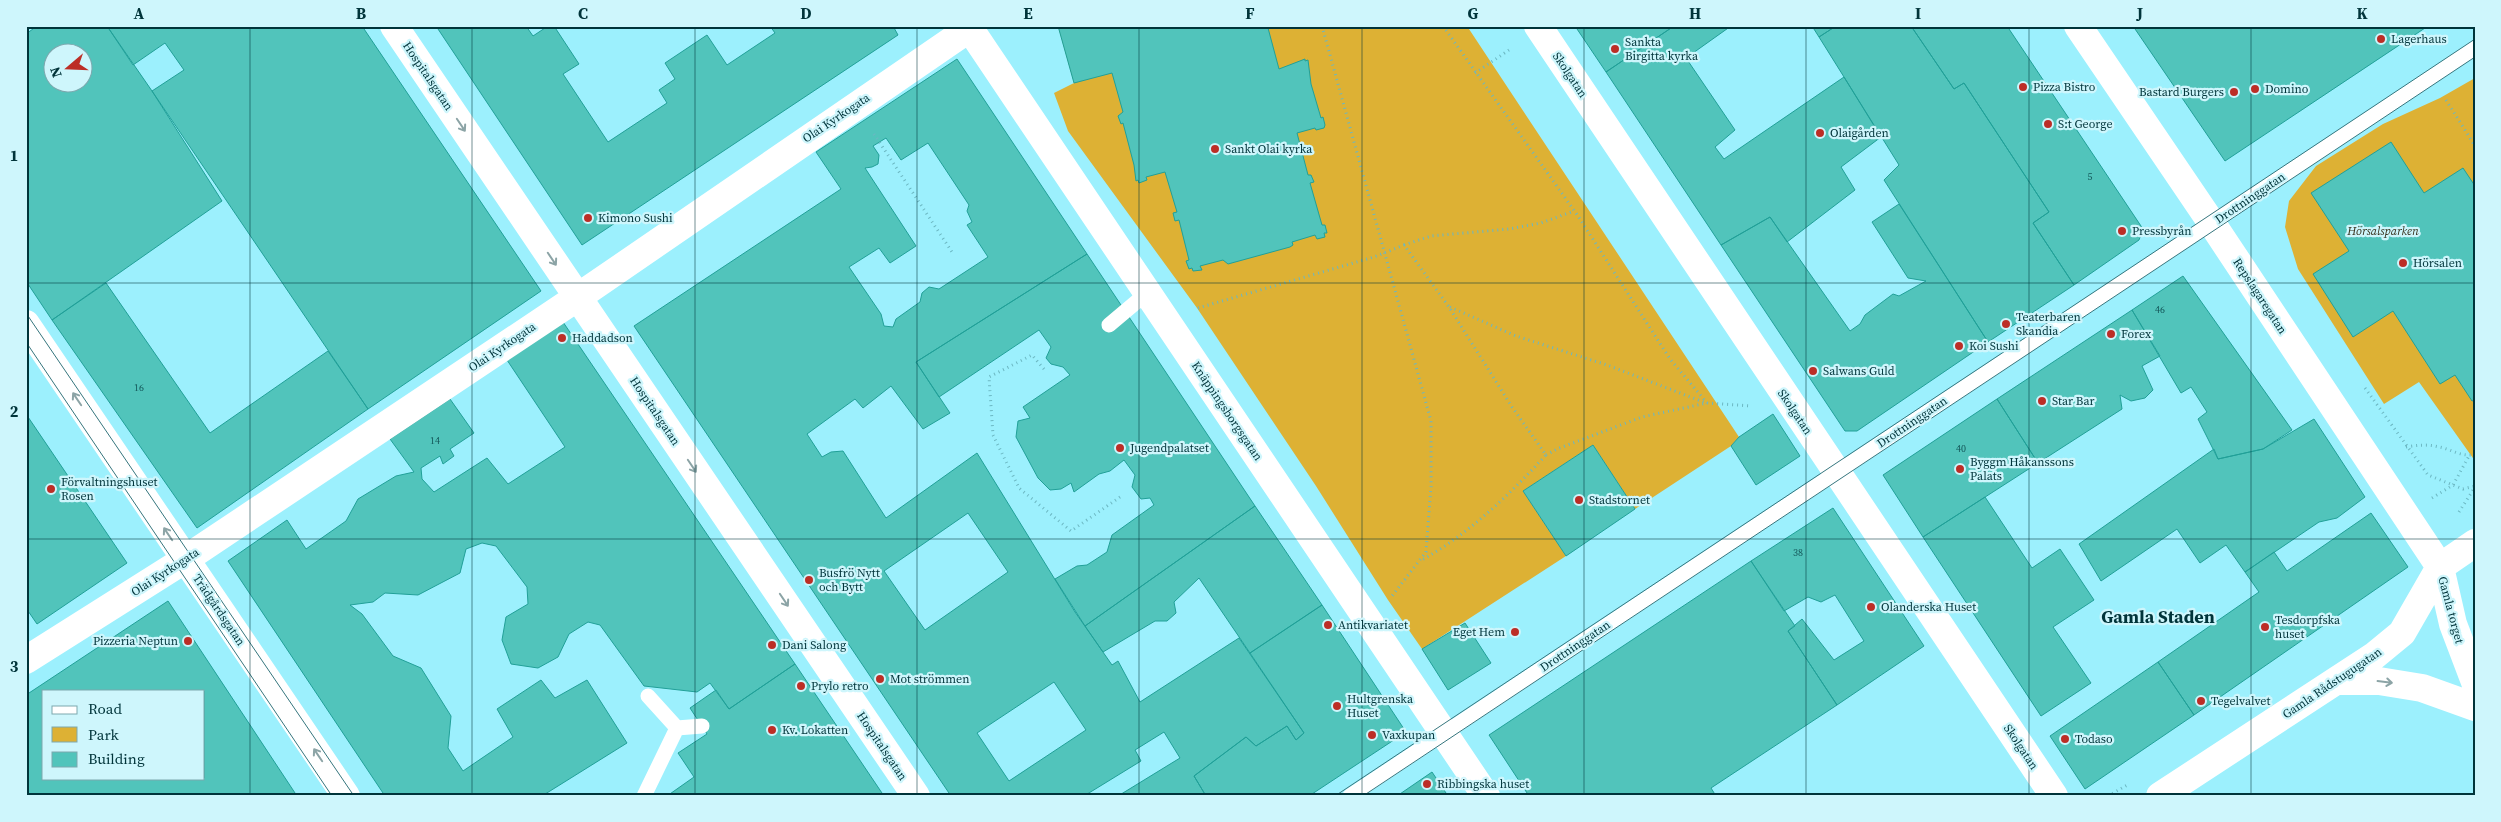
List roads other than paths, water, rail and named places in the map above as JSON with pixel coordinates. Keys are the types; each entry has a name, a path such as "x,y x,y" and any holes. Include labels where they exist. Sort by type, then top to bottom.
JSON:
{"street":[{"name":"Hospitalsgatan","path":"394,26 916,796"},
{"name":"Repslagaregatan","path":"2078,26 2212,223 2440,567"},
{"name":"Olai Kyrkogata","path":"26,660 185,559 578,297 970,27"},
{"name":"Knäppingsborgsgatan","path":"970,27 1486,796"},
{"name":"Skolgatan","path":"1539,28 1790,406 2054,796"},
{"name":"Trädgårdsgatan","path":"26,324 346,796"},
{"name":"Gamla Rådstugugatan","path":"2160,796 2374,656 2402,633 2440,567 2475,543"},
{"name":"Gamla torget","path":"2440,567 2453,624 2475,682"},
{"path":"2336,681 2379,681 2422,688 2475,707"}],"lane":[{"name":"Drottninggatan","path":"1350,796 2475,48"},
{"path":"1109,325 1147,293"},
{"path":"648,696 677,728"},
{"path":"677,728 702,726"},
{"path":"644,796 677,728"}],"tram line":[{"path":"1335,796 2475,39"},
{"path":"1363,796 2475,57"},
{"path":"26,313 354,796"},
{"path":"26,342 332,796"}],"place":[{"name":"Lagerhaus","path":"2381,39"},
{"name":"Sankta Birgitta kyrka","path":"1615,49"},
{"name":"Pizza Bistro","path":"2023,87"},
{"name":"Domino","path":"2255,89"},
{"name":"Bastard Burgers","path":"2234,92"},
{"name":"S:t George","path":"2048,124"},
{"name":"Olaigården","path":"1820,133"},
{"name":"Sankt Olai kyrka","path":"1215,149"},
{"name":"Kimono Sushi","path":"588,218"},
{"name":"Pressbyrån","path":"2122,231"},
{"name":"Hörsalen","path":"2403,263"},
{"name":"Teaterbaren Skandia","path":"2006,324"},
{"name":"Forex","path":"2111,334"},
{"name":"Haddadson","path":"562,338"},
{"name":"Koi Sushi","path":"1959,346"},
{"name":"Salwans Guld","path":"1813,371"},
{"name":"Star Bar","path":"2042,401"},
{"name":"Jugendpalatset","path":"1120,448"},
{"name":"Byggm Håkanssons Palats","path":"1960,469"},
{"name":"Förvaltningshuset Rosen","path":"51,489"},
{"name":"Stadstornet","path":"1579,500"},
{"name":"Busfrö Nytt och Bytt","path":"809,580"},
{"name":"Olanderska Huset","path":"1871,607"},
{"name":"Antikvariatet","path":"1328,625"},
{"name":"Tesdorpfska huset","path":"2265,627"},
{"name":"Eget Hem","path":"1515,632"},
{"name":"Pizzeria Neptun","path":"188,641"},
{"name":"Dani Salong","path":"772,645"},
{"name":"Mot strömmen","path":"880,679"},
{"name":"Prylo retro","path":"801,686"},
{"name":"Tegelvalvet","path":"2201,701"},
{"name":"Hultgrenska Huset","path":"1337,706"},
{"name":"Kv. Lokatten","path":"772,730"},
{"name":"Vaxkupan","path":"1372,735"},
{"name":"Todaso","path":"2065,739"},
{"name":"Ribbingska huset","path":"1427,784"}],"district":[{"name":"Gamla Staden","path":"2158,617"}],"park label":[{"name":"Hörsalsparken","path":"2383,231"}]}
